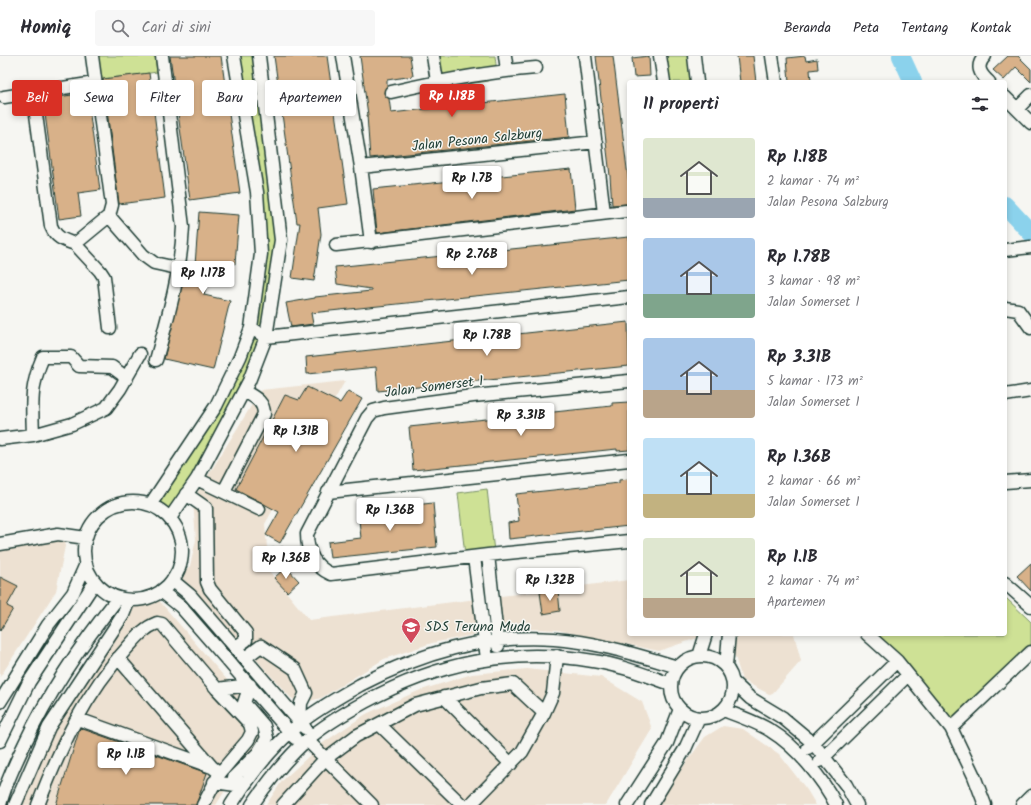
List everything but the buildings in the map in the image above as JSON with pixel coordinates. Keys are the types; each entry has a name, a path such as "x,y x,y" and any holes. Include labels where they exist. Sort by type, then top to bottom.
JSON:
{"street":[{"path":"92,56 95,80"},
{"path":"156,360 172,302 182,247 183,227 162,56"},
{"path":"150,505 216,406 240,357 251,328 261,254 257,192 234,56"},
{"path":"170,518 197,479 244,391 266,337 281,240 259,56"},
{"path":"343,56 361,167 371,242"},
{"path":"433,56 437,81"},
{"path":"505,56 507,70"},
{"path":"585,56 604,213"},
{"path":"660,56 664,80"},
{"path":"694,56 697,80"},
{"path":"772,56 776,80"},
{"path":"985,56 980,61 979,68 981,75 987,80"},
{"path":"391,92 437,81 507,70 536,68"},
{"path":"1017,109 1031,95"},
{"path":"4,97 12,96"},
{"path":"1007,99 1031,123"},
{"path":"36,116 51,226 54,235 60,239 75,244 104,277 110,328"},
{"path":"75,244 109,216 112,204 100,116"},
{"name":"Jalan Pesona Salzburg","path":"361,167 596,142"},
{"path":"336,245 626,211"},
{"path":"109,216 143,255 154,263 177,268"},
{"path":"1007,250 1031,248"},
{"path":"251,328 266,337 627,297"},
{"path":"1007,308 1018,310 1031,328"},
{"path":"0,439 33,435 72,424 106,408 127,378 140,354"},
{"path":"33,435 31,396 36,374 43,357 71,357 79,366 112,367 127,378"},
{"name":"Jalan Somerset 1","path":"627,381 473,396 373,412 367,418 307,534 307,547 312,558 324,571 331,574 488,555 627,541"},
{"path":"224,491 264,414 264,408 260,401 244,391"},
{"path":"1007,395 1031,391"},
{"path":"328,492 627,460"},
{"path":"197,479 259,509"},
{"path":"1007,482 1031,480"},
{"path":"186,494 206,508 207,582 210,589 246,633 246,640 236,647"},
{"path":"130,502 150,505 161,510 170,518 179,532 182,549 180,565 172,580 161,592 146,598 124,599 104,591 95,582 86,564 84,551 86,538 95,520 111,507 130,502"},
{"path":"0,544 58,534 86,538"},
{"path":"488,555 500,657"},
{"path":"474,557 487,659"},
{"path":"0,702 48,625 73,593 86,564"},
{"path":"172,580 190,595 236,647 300,723 307,740"},
{"path":"0,741 29,682 95,582"},
{"path":"1007,584 1031,606"},
{"path":"161,592 181,607 290,732 307,740 372,805"},
{"path":"15,805 49,727 123,615 124,599"},
{"path":"0,805 15,763 49,696 97,624 124,599"},
{"path":"38,805 58,754 88,698 118,658 147,627 157,623 162,624 217,689 250,724 252,732 248,740 215,774 203,805"},
{"path":"699,656 705,636"},
{"path":"729,636 726,666 733,682 750,698 783,718 813,743 825,756 846,785 857,805"},
{"path":"869,636 897,661 951,728 974,776 985,805"},
{"path":"231,805 258,766 300,723 341,696 385,672 419,658 485,641 554,639 593,644 678,667"},
{"path":"245,658 260,646 295,669 306,693 301,703 300,723"},
{"path":"951,728 1031,652"},
{"path":"470,805 522,752 544,714 552,693 557,656"},
{"path":"252,805 272,777 307,740 349,711 393,687 458,664 500,657 557,656 593,661 627,669 671,684"},
{"path":"726,666 709,656 699,656 687,659 678,667 671,684 672,694 680,709 689,715 700,718 708,717 723,710 729,702 733,692 733,682"},
{"path":"118,658 215,774"},
{"path":"801,757 813,743 897,661"},
{"path":"812,769 908,675"},
{"path":"77,683 79,689 88,698"},
{"path":"283,805 326,759 356,736 415,705 481,688 514,684 544,714"},
{"path":"217,689 250,685"},
{"path":"243,786 234,777 258,752 267,738 264,726 244,703 250,685"},
{"path":"444,697 511,764"},
{"path":"627,805 666,744 680,709"},
{"path":"723,710 772,731 812,769 830,793 836,805"},
{"path":"78,718 243,786"},
{"path":"651,805 685,749 700,718"},
{"path":"379,724 462,805"},
{"path":"1022,805 1031,796"}],"shaded area":[{"path":"345,381 265,524 269,571 309,620 627,580 627,636 698,636 697,638 659,651 557,630 508,628 432,643 384,659 321,698 302,703 291,698 180,576 190,566 196,540 193,500 261,390"},
{"path":"67,536 56,591 0,677 0,544"},
{"path":"156,597 252,709 260,728 261,741 241,765 216,805 18,805 61,705 115,629 134,607"},
{"path":"737,636 795,636 801,661 771,695 742,680 734,653"},
{"path":"527,669 601,677 642,702 652,729 606,805 266,805 282,781 323,743 366,714 418,691 472,674"},
{"path":"723,726 743,729 779,754 807,790 816,805 655,805 705,737"}],"green space":[{"path":"96,56 155,56 157,72 100,80"},
{"path":"234,56 263,56 265,80 265,116 269,116 281,240 266,337 170,518 161,510 150,505 240,357 261,254 242,116 257,116 257,80 237,80"},
{"path":"437,56 495,56 496,73 489,81 446,87 443,84"},
{"path":"660,56 694,56 697,80 664,80"},
{"path":"487,489 494,552 465,555 458,493"},
{"path":"1007,599 1031,622 1031,649 951,724 869,636 1007,636"}],"waterway":[{"path":"901,56 912,80"},
{"path":"1007,207 1031,233"}],"place":[{"name":"SDS Teruna Muda","path":"411,644"}]}
